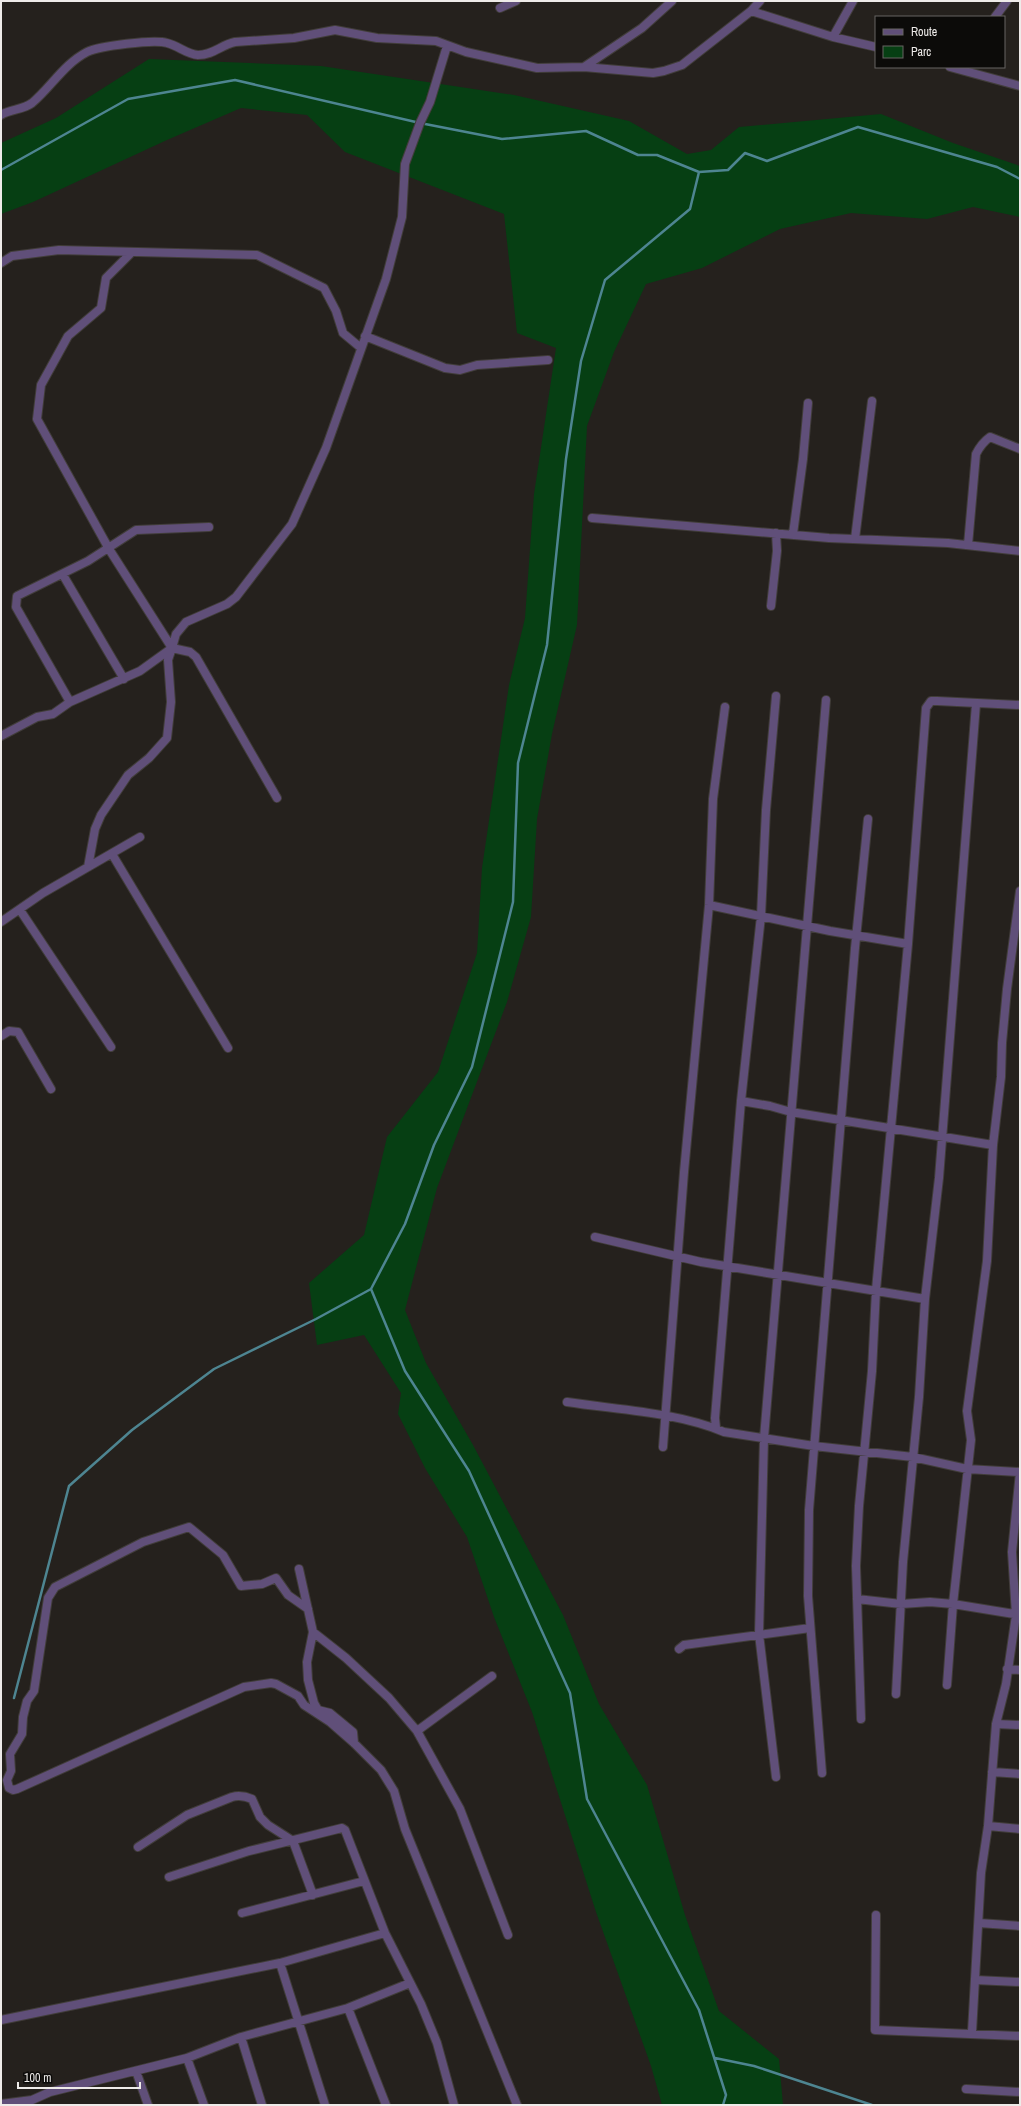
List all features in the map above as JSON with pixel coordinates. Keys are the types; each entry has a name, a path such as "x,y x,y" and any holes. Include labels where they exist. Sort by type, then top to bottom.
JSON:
{"street":[{"path":"500,8 516,1"},
{"path":"584,67 642,28 672,1"},
{"path":"1,115 26,107 43,90 49,88 56,75 87,52 108,46 159,42 168,43 188,54 200,55 214,53 234,42 294,38 336,30 377,38 436,41 447,46 537,68 584,67 653,73 664,72 682,65 750,11 760,1"},
{"path":"833,37 853,1"},
{"path":"996,16 1007,1"},
{"path":"750,11 833,37 875,47"},
{"path":"88,867 95,829 104,810 128,775 149,758 167,738 171,702 168,660 176,634 186,622 232,601 272,552 292,524 326,448 360,348 386,279 402,216 405,164 420,123 430,102 447,46"},
{"path":"955,68 1019,84"},
{"path":"1,263 12,256 59,250 131,253 257,254 324,288 336,311 343,333 360,348"},
{"path":"131,253 106,278 100,308 68,336 41,385 37,414 38,424 109,549 172,648 190,652 196,657 277,798"},
{"path":"365,336 445,368 460,370 477,366 548,360"},
{"path":"855,539 872,402"},
{"path":"793,534 804,459 808,403"},
{"path":"968,545 976,454 979,447 983,441 990,437 1020,449"},
{"path":"592,518 855,539 968,545 1020,551"},
{"path":"70,702 16,607 15,602 17,596 62,575 109,549 140,529 209,527"},
{"path":"771,606 776,551 776,533"},
{"path":"62,575 124,679"},
{"path":"1,736 37,717 54,714 70,702 124,679 172,648"},
{"path":"716,1428 715,1418 741,1101 761,916 766,810 776,696"},
{"path":"776,1777 759,1634 764,1438 826,700"},
{"path":"861,1719 857,1599 858,1506 872,1371 876,1290 908,944 926,708 931,701 1020,705"},
{"path":"896,1694 901,1604 925,1299 941,1138 976,704"},
{"path":"663,1447 691,1081 709,905 713,799 725,707"},
{"path":"822,1773 808,1596 809,1510 827,1282 868,819"},
{"path":"1,922 43,893 140,837"},
{"path":"112,854 228,1048"},
{"path":"947,1685 953,1604 971,1440 967,1410 987,1261 993,1145 1001,1078 1007,989 1020,891"},
{"path":"709,905 807,926 908,944"},
{"path":"20,910 111,1047"},
{"path":"1,1036 9,1031 18,1032 51,1089"},
{"path":"741,1101 770,1106 791,1112 841,1119 941,1138 993,1145"},
{"path":"595,1236 677,1257 778,1276 827,1282 925,1299"},
{"path":"567,1402 665,1416 716,1428 724,1432 814,1446 913,1458 967,1469 1020,1477 1012,1552 1018,1615 996,1724 988,1826 981,1873 972,2032"},
{"path":"308,1609 288,1595 276,1578 262,1584 241,1586 223,1555 189,1527 143,1542 55,1587 48,1598 34,1691 27,1701 23,1717 22,1734 10,1754 11,1771 7,1780 9,1788 13,1790 244,1687 273,1683 298,1696 304,1705 330,1722 354,1742 382,1770 394,1790 405,1829 517,2105"},
{"path":"300,1569 313,1632 306,1668 314,1702 318,1710 330,1713 353,1732 354,1742"},
{"path":"857,1599 901,1604 930,1602 953,1604 1018,1615"},
{"path":"679,1649 684,1645 810,1628"},
{"path":"313,1632 346,1658 390,1698 417,1731 460,1809 508,1935"},
{"path":"1007,1668 1020,1670"},
{"path":"417,1731 492,1676"},
{"path":"996,1724 1020,1725"},
{"path":"992,1772 1020,1774"},
{"path":"138,1847 187,1815 238,1795 252,1799 260,1817 268,1825 293,1841 313,1895"},
{"path":"988,1826 1020,1829"},
{"path":"169,1877 249,1851 343,1828 346,1830 364,1881 385,1933 410,1983 437,2043 450,2084 454,2105"},
{"path":"242,1912 364,1881"},
{"path":"876,1916 875,2030 972,2032 1020,2036"},
{"path":"979,1923 1020,1926"},
{"path":"1,2020 280,1963 385,1933"},
{"path":"280,1963 325,2105"},
{"path":"975,1980 1020,1982"},
{"path":"1,2104 32,2100 50,2092 187,2058 241,2036 348,2008 410,1983"},
{"path":"348,2008 386,2105"},
{"path":"241,2036 262,2105"},
{"path":"187,2058 204,2105"},
{"path":"136,2071 148,2105"},
{"path":"966,2089 1020,2092"}],"green space":[{"path":"149,59 321,66 514,95 629,121 687,154 711,150 739,127 881,114 953,143 1020,166 1020,217 973,207 927,219 851,213 780,229 702,268 646,284 614,352 587,426 577,625 552,734 537,819 531,917 507,1002 437,1188 405,1310 426,1363 473,1445 563,1615 599,1704 647,1785 685,1915 719,2011 779,2059 783,2105 662,2105 651,2066 596,1912 532,1712 494,1617 467,1537 425,1468 398,1414 401,1393 364,1335 317,1345 309,1283 364,1235 387,1137 438,1072 477,953 482,868 509,685 525,618 534,494 556,348 517,333 504,214 345,152 307,115 241,108 167,140 33,202 1,214 1,143 56,118"}],"waterway":[{"path":"1,170 128,99 235,80 420,123 502,139 586,131 638,155 657,155 699,172 728,170 745,153 767,161 858,127 997,167 1020,179"},
{"path":"699,172 690,209 605,280 581,361 566,459 547,645 518,763 513,902 472,1067 434,1145 405,1224 371,1289 405,1371 469,1471 570,1693 587,1799 699,2010 726,2095 723,2105"},
{"path":"14,1698 69,1486 132,1430 214,1369 316,1319 371,1289"},
{"path":"715,2058 754,2066 872,2105"}]}
